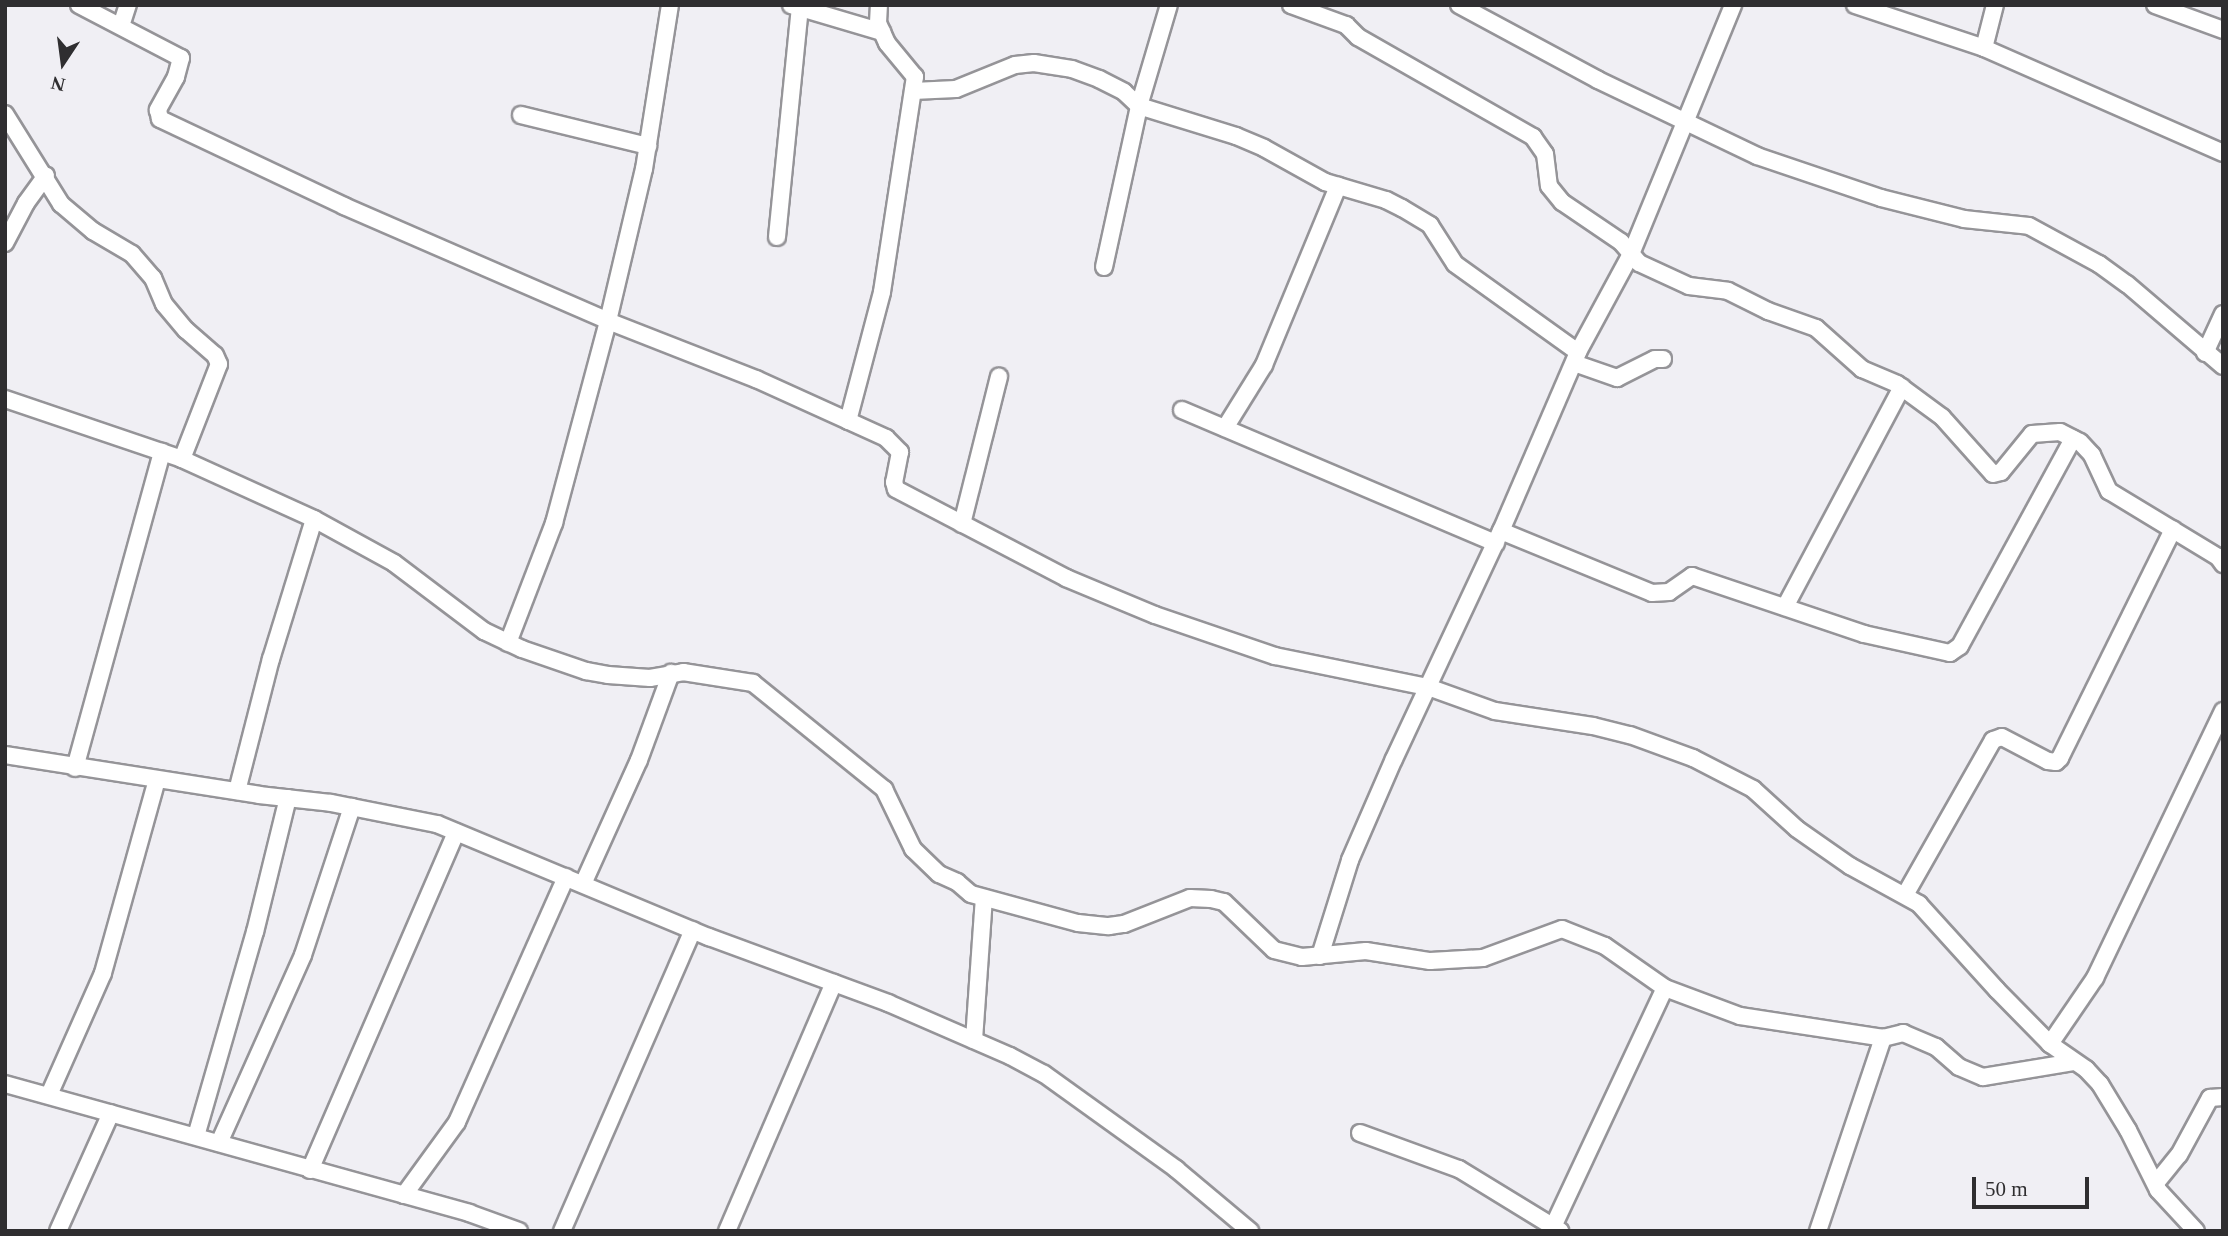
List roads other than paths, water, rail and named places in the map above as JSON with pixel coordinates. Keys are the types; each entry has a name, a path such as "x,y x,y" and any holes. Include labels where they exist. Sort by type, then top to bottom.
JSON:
{"street":[{"path":"79,5 181,58 176,77 158,110 160,119 344,206 608,321 756,379 848,421 898,447 900,452 894,482 896,489 1066,578 1156,615 1275,656 1428,687 1495,711 1593,726 1630,735 1693,758 1753,789 1797,829 1850,866 1905,895 1926,911 2050,1044 2100,1084 2155,1183 2167,1201 2196,1231"},
{"path":"121,26 128,5"},
{"path":"508,643 554,523 608,321 648,146 670,5"},
{"path":"848,421 882,292 914,91 915,77 878,23 879,5"},
{"path":"1104,267 1139,106 1169,5"},
{"path":"1291,5 1346,25 1358,37 1533,137 1545,154 1549,186 1562,202 1621,242 1639,263 1689,286 1728,291 1768,311 1816,328 1862,369 1902,387 1942,417 1993,474 2001,472 2032,434 2060,432 2092,455 2109,491 2218,557 2223,564"},
{"path":"1459,5 1687,124 1757,156 1881,198 1964,219 2028,226 2099,264 2127,284 2223,366"},
{"path":"1320,956 1350,860 1498,537 1576,357 1631,254 1687,124 1733,5"},
{"path":"1855,5 1984,48 2223,153"},
{"path":"1984,48 1995,5"},
{"path":"2155,5 2223,30"},
{"path":"778,237 796,6 882,32"},
{"path":"914,91 956,89 1014,65 1034,63 1072,69 1124,92 1139,106 1236,136 1338,186 1386,200 1430,225 1455,264 1576,357 1616,378 1655,359 1663,359"},
{"path":"5,114 46,175 61,204 77,220 132,254 144,265 164,304 186,330 215,355 219,364 182,459"},
{"path":"521,115 648,146"},
{"path":"5,243 26,203 46,175"},
{"path":"1225,428 1264,365 1338,186"},
{"path":"2205,353 2223,314"},
{"path":"962,524 999,377"},
{"path":"1785,607 1902,387"},
{"path":"5,400 182,459 314,519 394,563 484,631 508,643 597,673 650,678 671,673 699,673 752,683 884,789 913,849 939,874 984,898 1077,923 1110,926 1124,924 1190,898 1211,899 1224,902 1274,950 1302,957 1366,951 1430,961 1483,958 1562,929 1605,946 1665,988 1740,1016 1884,1038 1903,1033 1936,1047 1959,1067 1983,1077 2075,1062"},
{"path":"1182,410 1498,537 1652,593 1669,592 1692,576 1864,634 1941,652 1955,651 2008,561 2073,439"},
{"path":"75,768 162,452"},
{"path":"237,791 271,659 314,519"},
{"path":"1905,895 1993,740 2002,737 2048,761 2056,762 2060,758 2173,529"},
{"path":"583,884 639,760 671,673"},
{"path":"2050,1044 2095,978 2223,711"},
{"path":"6,757 352,807 437,824 693,930 974,1040 1044,1074 1176,1170 1250,1231"},
{"path":"49,1095 103,973 158,779"},
{"path":"196,1136 255,932 288,798"},
{"path":"219,1143 244,1080 303,955 352,807"},
{"path":"310,1170 456,832"},
{"path":"404,1195 457,1122 566,877"},
{"path":"974,1040 984,898"},
{"path":"562,1231 693,930"},
{"path":"727,1231 834,983"},
{"path":"1360,1133 1458,1170 1555,1229 1665,988"},
{"path":"1818,1231 1884,1038"},
{"path":"5,1084 404,1195 519,1231"},
{"path":"2155,1183 2179,1155 2210,1098 2223,1097"},
{"path":"58,1231 111,1113"}]}
